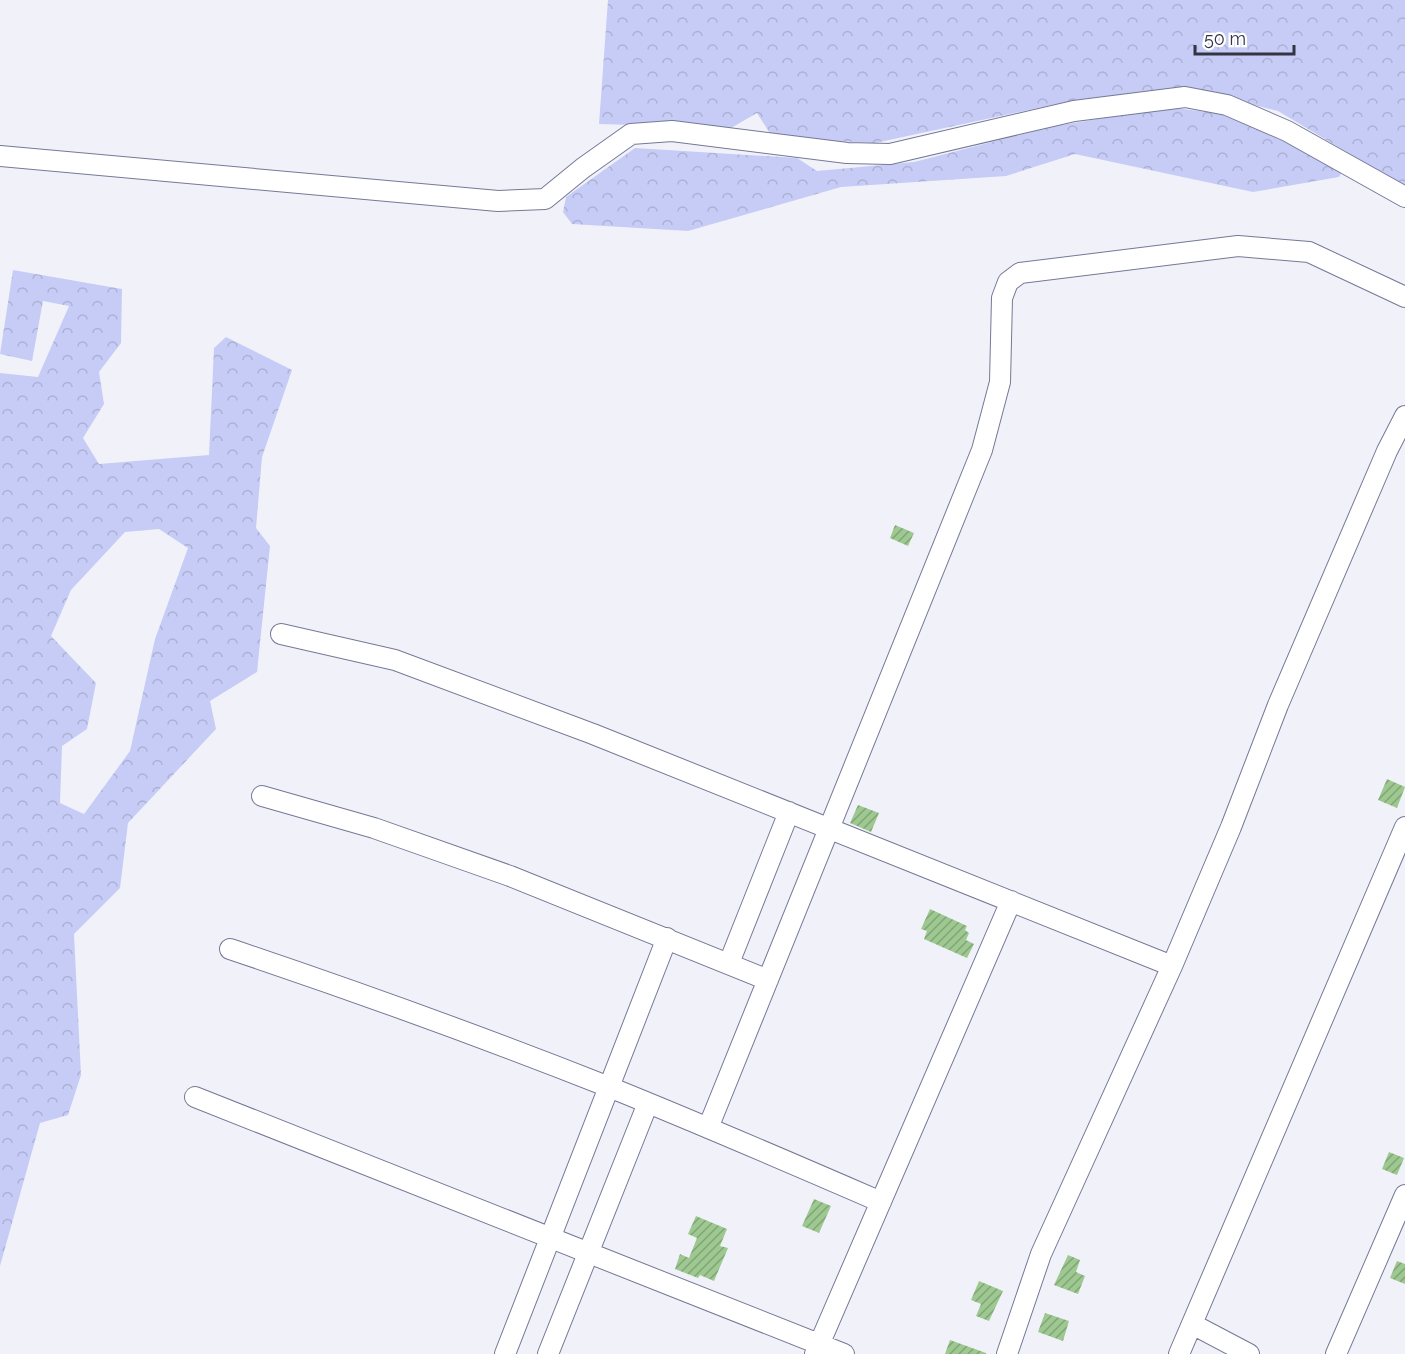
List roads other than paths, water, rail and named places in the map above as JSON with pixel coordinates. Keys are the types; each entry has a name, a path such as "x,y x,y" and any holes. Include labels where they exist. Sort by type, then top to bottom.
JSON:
{"street":[{"path":"0,156 498,201 544,199 631,134 672,131 847,153 890,154 1074,111 1185,97 1227,105 1287,131 1405,197"},
{"path":"708,1128 982,450 1000,382 1002,298 1008,282 1020,273 1239,246 1309,252 1405,297"},
{"path":"1007,1354 1041,1254 1172,966 1231,827 1287,685 1387,451 1405,416"},
{"path":"281,634 395,660 593,734 1172,966"},
{"path":"262,796 374,828 510,876 768,980"},
{"path":"729,963 789,812"},
{"path":"1179,1354 1405,827"},
{"path":"817,1349 1011,902"},
{"path":"506,1354 667,939"},
{"path":"231,949 342,987 609,1087 881,1202"},
{"path":"195,1097 589,1252 817,1349 844,1354"},
{"path":"548,1354 648,1103"},
{"path":"1336,1354 1405,1195"},
{"path":"1192,1324 1249,1354"}]}
